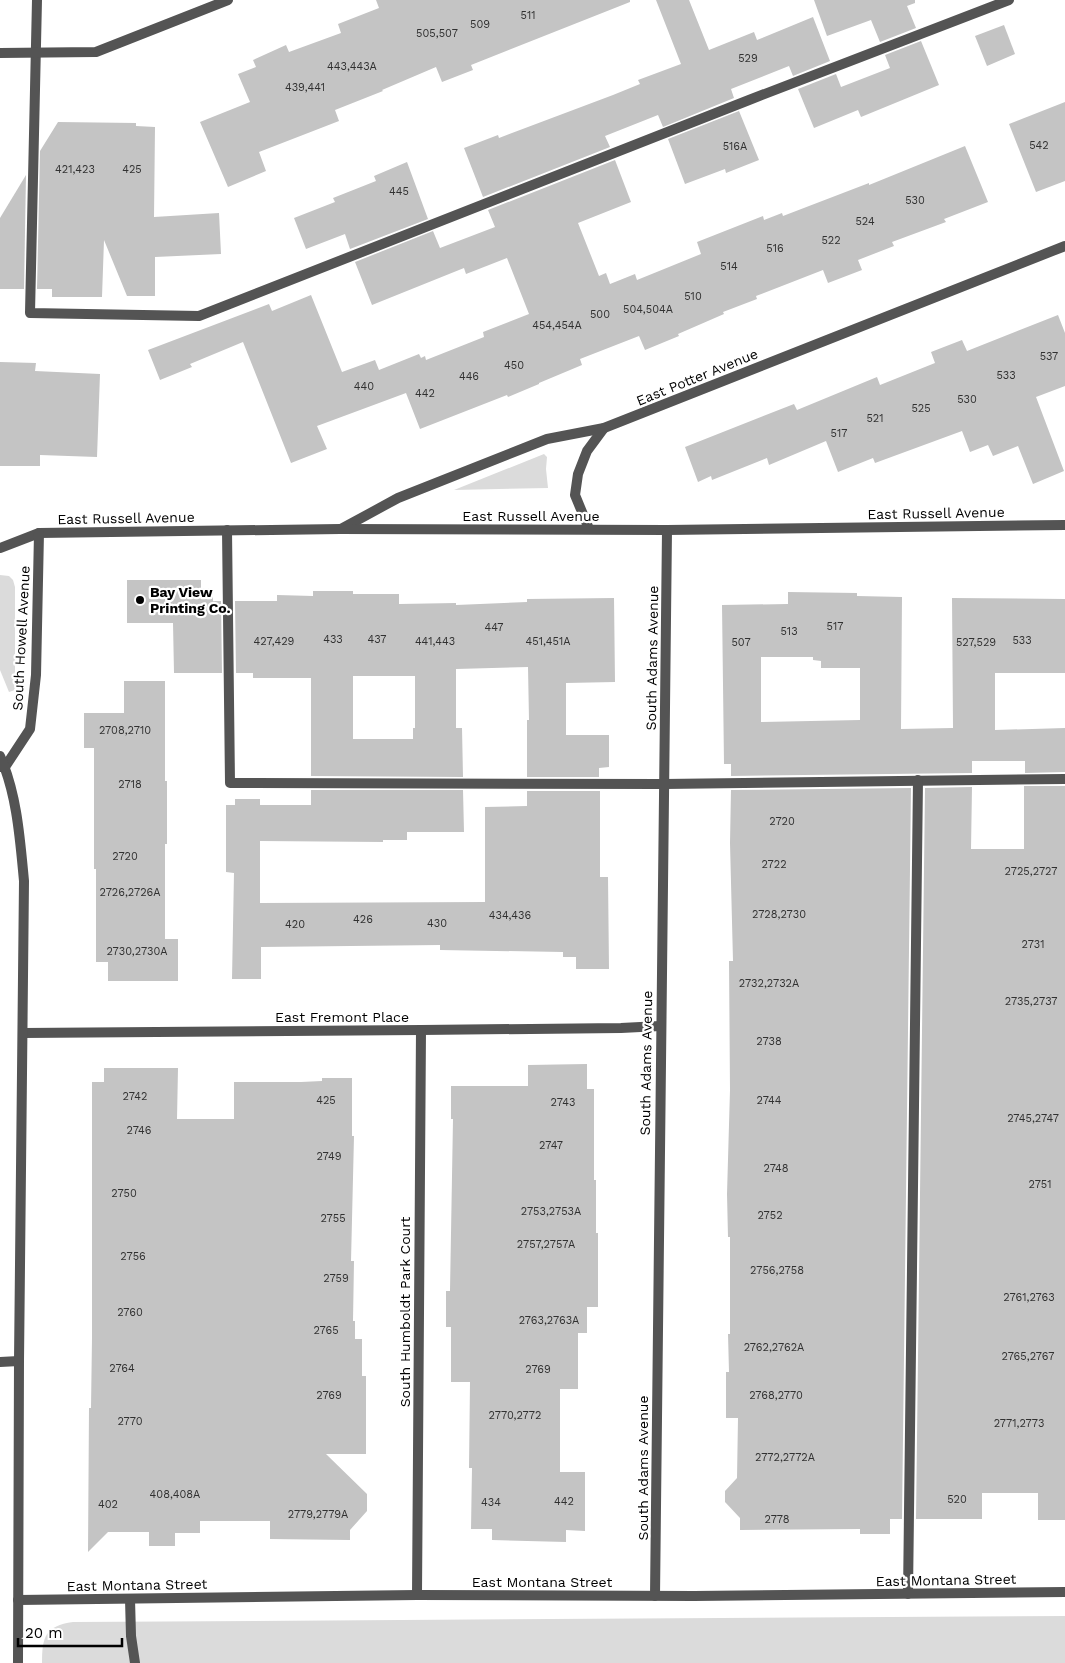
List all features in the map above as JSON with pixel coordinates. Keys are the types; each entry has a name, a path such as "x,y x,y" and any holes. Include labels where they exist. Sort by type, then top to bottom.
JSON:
{"street":[{"path":"37,0 30,313 200,316 1008,0"},
{"path":"0,52 96,52 228,0"},
{"name":"East Potter Avenue","path":"340,529 398,498 547,438 604,428 1065,246"},
{"path":"589,529 575,495 578,474 587,451 604,428"},
{"name":"East Russell Avenue","path":"0,548 39,533 340,529 667,530 1065,525"},
{"path":"227,530 230,784 664,784 1065,779"},
{"name":"South Adams Avenue","path":"655,1596 667,530"},
{"name":"South Howell Avenue","path":"3,767 30,729 36,675 39,533"},
{"path":"0,756 18,822 24,881 18,1663"},
{"path":"908,1594 918,780"},
{"name":"East Fremont Place","path":"23,1032 421,1030 660,1026"},
{"name":"South Humboldt Park Court","path":"417,1595 421,1030"},
{"path":"0,1362 19,1361"},
{"name":"East Montana Street","path":"18,1600 417,1595 655,1596 1065,1592"},
{"path":"130,1599 131,1636 135,1663"}],"shaded area":[{"path":"544,454 547,457 548,488 454,490"},
{"path":"0,575 9,576 13,580 15,587 15,690 9,692 0,670"},
{"path":"1065,1616 1065,1663 42,1663 44,1640 47,1634 56,1626 73,1622"}],"building":[{"path":"376,0 630,0 630,2 471,65 473,70 442,82 436,67 335,110 339,121 259,152 266,171 228,187 200,122 250,102 238,74 256,67 253,60 286,45 289,52 341,33 338,24 379,8"},
{"path":"656,0 689,0 709,50 754,32 757,40 813,17 830,61 793,76 789,66 731,89 734,98 663,127 658,115 605,136 610,147 483,197 464,148 498,135 499,138 613,95 640,84 638,80 681,64"},
{"path":"814,0 915,0 915,3 907,6 916,28 880,42 871,20 827,36"},
{"path":"1004,25 1015,54 987,66 975,36"},
{"path":"921,41 939,85 861,117 858,110 814,128 798,89 836,74 841,87 890,68 885,55"},
{"path":"1065,102 1065,181 1036,192 1009,124"},
{"path":"739,111 759,160 726,173 725,169 685,184 668,139"},
{"path":"58,122 136,123 136,126 155,127 154,217 219,213 221,254 155,257 155,296 127,296 104,240 102,297 52,297 52,289 37,289 40,151"},
{"path":"965,146 988,202 944,219 946,222 892,242 894,246 858,260 862,270 828,283 823,270 756,296 757,299 723,312 724,314 678,334 679,336 645,350 639,336 580,359 582,365 539,384 420,429 406,393 317,426 327,449 291,463 243,342 190,364 192,367 160,380 148,350 269,304 272,311 311,295 342,372 375,360 379,370 419,354 421,358 425,356 426,360 484,337 483,332 529,314 507,258 466,274 464,268 372,305 355,262 433,231 440,248 495,227 488,210 615,160 631,202 578,223 599,276 606,273 610,284 635,274 637,280 701,254 697,242 763,216 764,220 782,213 783,216 869,183 869,185"},
{"path":"407,162 428,219 350,249 345,234 306,249 294,218 335,202 333,198 376,181 374,176"},
{"path":"26,175 24,289 0,289 0,218"},
{"path":"1058,315 1065,333 1065,386 1036,397 1064,471 1033,484 1018,446 993,456 988,445 970,452 962,431 875,463 873,458 838,472 826,441 769,465 767,458 712,480 711,476 698,482 685,447 794,404 797,410 877,377 880,385 935,363 931,352 962,340 967,351"},
{"path":"0,362 36,363 35,371 100,374 97,457 40,455 40,466 0,466"},
{"path":"127,580 201,580 201,588 213,588 213,601 221,601 222,673 174,673 173,623 127,623"},
{"path":"313,591 353,591 353,594 399,594 399,604 456,603 456,605 527,602 527,599 614,598 615,682 566,683 566,735 609,735 609,767 599,768 599,777 527,777 528,667 456,669 456,728 462,728 463,777 311,776 311,678 253,678 253,673 236,673 235,601 277,601 277,595 313,596","holes":["353,676 415,676 415,728 413,728 413,739 353,739"]},
{"path":"788,592 857,593 857,596 902,597 901,729 953,728 952,598 1065,599 1065,673 995,673 995,730 1065,728 1065,772 1025,773 1025,761 972,761 972,773 731,776 731,764 724,764 722,605 788,604","holes":["761,657 813,657 813,660 821,661 821,668 860,668 860,720 761,722"]},
{"path":"124,681 165,681 167,844 165,844 165,939 178,939 178,981 108,981 108,962 96,962 94,748 84,748 84,713 124,713"},
{"path":"1024,786 1065,786 1065,1520 1038,1520 1038,1493 982,1493 982,1519 916,1519 925,788 972,787 971,849 1024,849"},
{"path":"911,788 902,1519 890,1519 890,1534 860,1534 860,1529 740,1530 740,1518 725,1502 725,1491 737,1478 738,1418 726,1418 726,1372 729,1372 728,1334 730,1334 730,1237 728,1237 727,1194 730,1090 729,961 733,961 730,843 731,790"},
{"path":"311,790 463,790 464,832 407,832 407,840 383,840 383,842 260,841 260,903 485,902 485,807 527,806 527,791 600,791 600,877 608,877 609,969 576,969 576,957 563,957 563,952 440,950 440,945 261,947 261,979 232,979 234,873 226,872 226,805 235,805 235,799 260,799 260,805 311,805"},
{"path":"587,1064 587,1089 594,1089 594,1180 596,1180 596,1233 598,1233 598,1307 587,1307 587,1333 578,1333 578,1389 560,1389 560,1472 585,1472 585,1531 566,1530 566,1542 492,1540 492,1529 471,1529 472,1468 469,1468 470,1382 451,1382 451,1327 446,1327 446,1291 450,1291 453,1119 451,1119 451,1086 528,1086 528,1065"},
{"path":"104,1068 178,1068 177,1119 234,1119 234,1082 301,1082 322,1081 322,1078 352,1078 352,1136 354,1136 351,1261 354,1261 353,1321 355,1321 355,1339 362,1339 362,1376 366,1376 366,1454 326,1454 367,1494 367,1511 350,1530 350,1540 270,1539 270,1521 200,1521 200,1533 175,1533 175,1546 149,1546 149,1532 108,1532 88,1552 89,1408 91,1408 92,1338 92,1082 104,1082"}],"place":[{"name":"Bay View Printing Co.","path":"140,600"}]}
